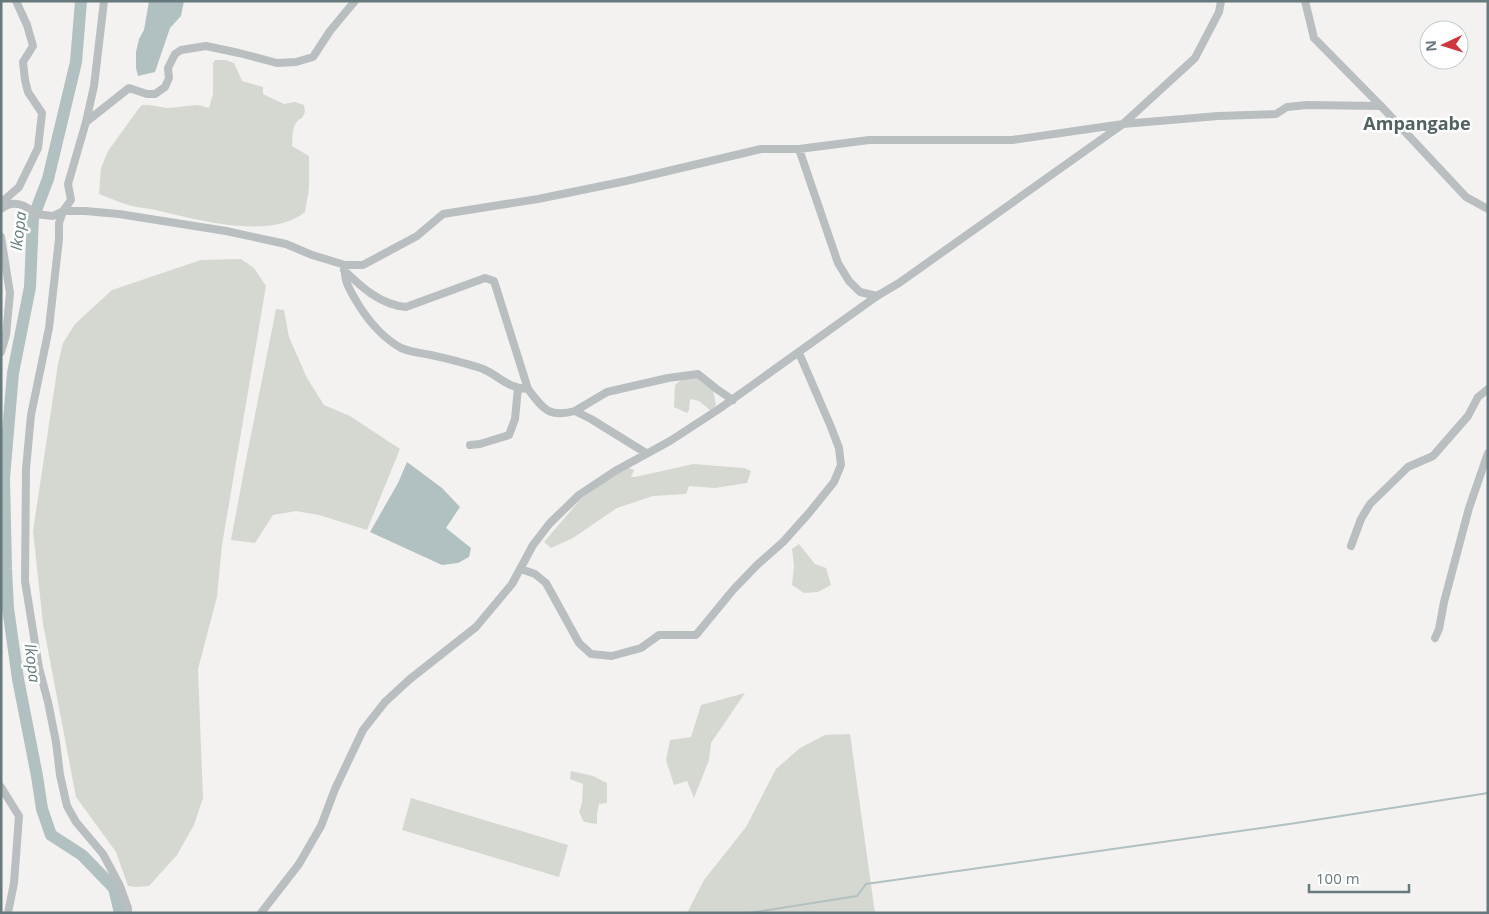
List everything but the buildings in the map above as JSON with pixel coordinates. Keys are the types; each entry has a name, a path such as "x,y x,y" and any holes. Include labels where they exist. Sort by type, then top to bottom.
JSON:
{"street":[{"path":"1,203 18,187 38,148 42,113 28,92 25,80 23,62 33,46 27,25 16,1"},
{"path":"104,1 94,86 68,184 71,200 63,211 59,223 59,239 49,328 32,415 26,469 24,581 67,806 76,822 103,854 120,886 128,913"},
{"path":"86,122 129,88 147,94 155,94 165,88 169,78 168,68 175,54 181,50 206,46 276,63 296,62 313,57 330,31 355,1"},
{"path":"261,913 299,864 321,826 335,789 363,730 385,702 410,679 476,627 512,584 533,545 550,523 579,495 646,453 670,441 733,400 877,296 907,278 1123,124 1195,58 1219,12 1221,1"},
{"path":"1305,1 1314,38 1466,197 1488,209"},
{"path":"345,268 363,265 417,236 442,214 538,200 762,149 799,149 869,140 1012,140 1123,124 1218,116 1276,114 1287,107 1306,105 1381,106"},
{"path":"799,149 838,264 849,281 860,292 877,296"},
{"path":"12,192 12,202 27,206 35,214 52,216 63,211 119,214 226,231 286,244 345,268 363,288 394,306 406,307 485,278 494,282 528,389 540,406 552,414 575,411 607,392 668,378 698,374 733,400"},
{"path":"1,209 16,203"},
{"path":"1,237 10,293 6,335 1,352"},
{"path":"345,268 344,275 364,312 382,334 401,348 485,370 509,385 528,389"},
{"path":"521,569 535,574 546,583 579,643 591,654 612,656 641,648 659,634 696,635 733,590 783,542 809,513 834,482 841,465 839,448 799,353"},
{"path":"470,445 480,444 509,435 515,419 518,388"},
{"path":"1351,546 1361,519 1370,504 1408,467 1433,456 1468,416 1478,397 1488,389"},
{"path":"575,411 646,453"},
{"path":"1435,638 1439,629 1444,602 1469,508 1488,453"},
{"path":"1,787 19,816 14,883 8,913"}],"shaded area":[{"path":"149,1 184,1 181,16 170,28 155,72 138,76 136,52 139,39 144,30"},
{"path":"215,60 226,60 234,63 242,81 263,87 263,94 284,104 295,102 304,105 305,112 294,126 292,146 309,156 309,189 305,212 290,221 272,225 232,225 132,206 99,194 101,168 108,151 142,105 167,108 198,105 209,108 213,94 213,63"},
{"path":"241,259 254,268 266,286 222,545 217,597 198,669 203,798 194,825 177,855 149,886 128,886 116,852 76,797 43,624 33,531 58,364 63,343 75,324 112,290 201,260"},
{"path":"276,309 284,310 289,337 307,378 324,405 350,416 400,449 367,530 319,515 296,511 273,515 255,543 231,540"},
{"path":"683,378 698,378 713,389 716,405 711,411 699,401 690,399 687,413 674,407 675,385"},
{"path":"407,462 442,488 460,507 446,528 471,548 469,557 458,563 442,565 370,532 398,483"},
{"path":"693,464 744,468 751,471 747,483 715,488 689,486 686,494 653,496 617,508 573,538 551,548 544,542 580,500 627,467 634,470 631,477 635,477"},
{"path":"799,544 815,564 826,568 831,585 818,592 804,593 792,585 794,566 792,549"},
{"path":"745,693 711,743 709,760 694,798 687,781 674,785 666,760 670,740 691,737 701,705"},
{"path":"850,734 875,913 687,913 704,880 746,827 776,769 800,748 825,735"},
{"path":"571,771 593,776 607,783 607,803 599,804 597,824 584,822 579,812 582,803 583,784 570,779"},
{"path":"411,798 568,845 559,877 402,830"}],"waterway":[{"name":"Ikopa","path":"81,1 76,62 48,179 33,218 30,287 13,373 4,478 6,569 8,608 18,679 42,809 51,835 82,855 114,888 120,913"},
{"path":"750,913 857,896 866,884 1296,823 1488,793"}],"district":[{"name":"Ampangabe","path":"1417,124"}]}
